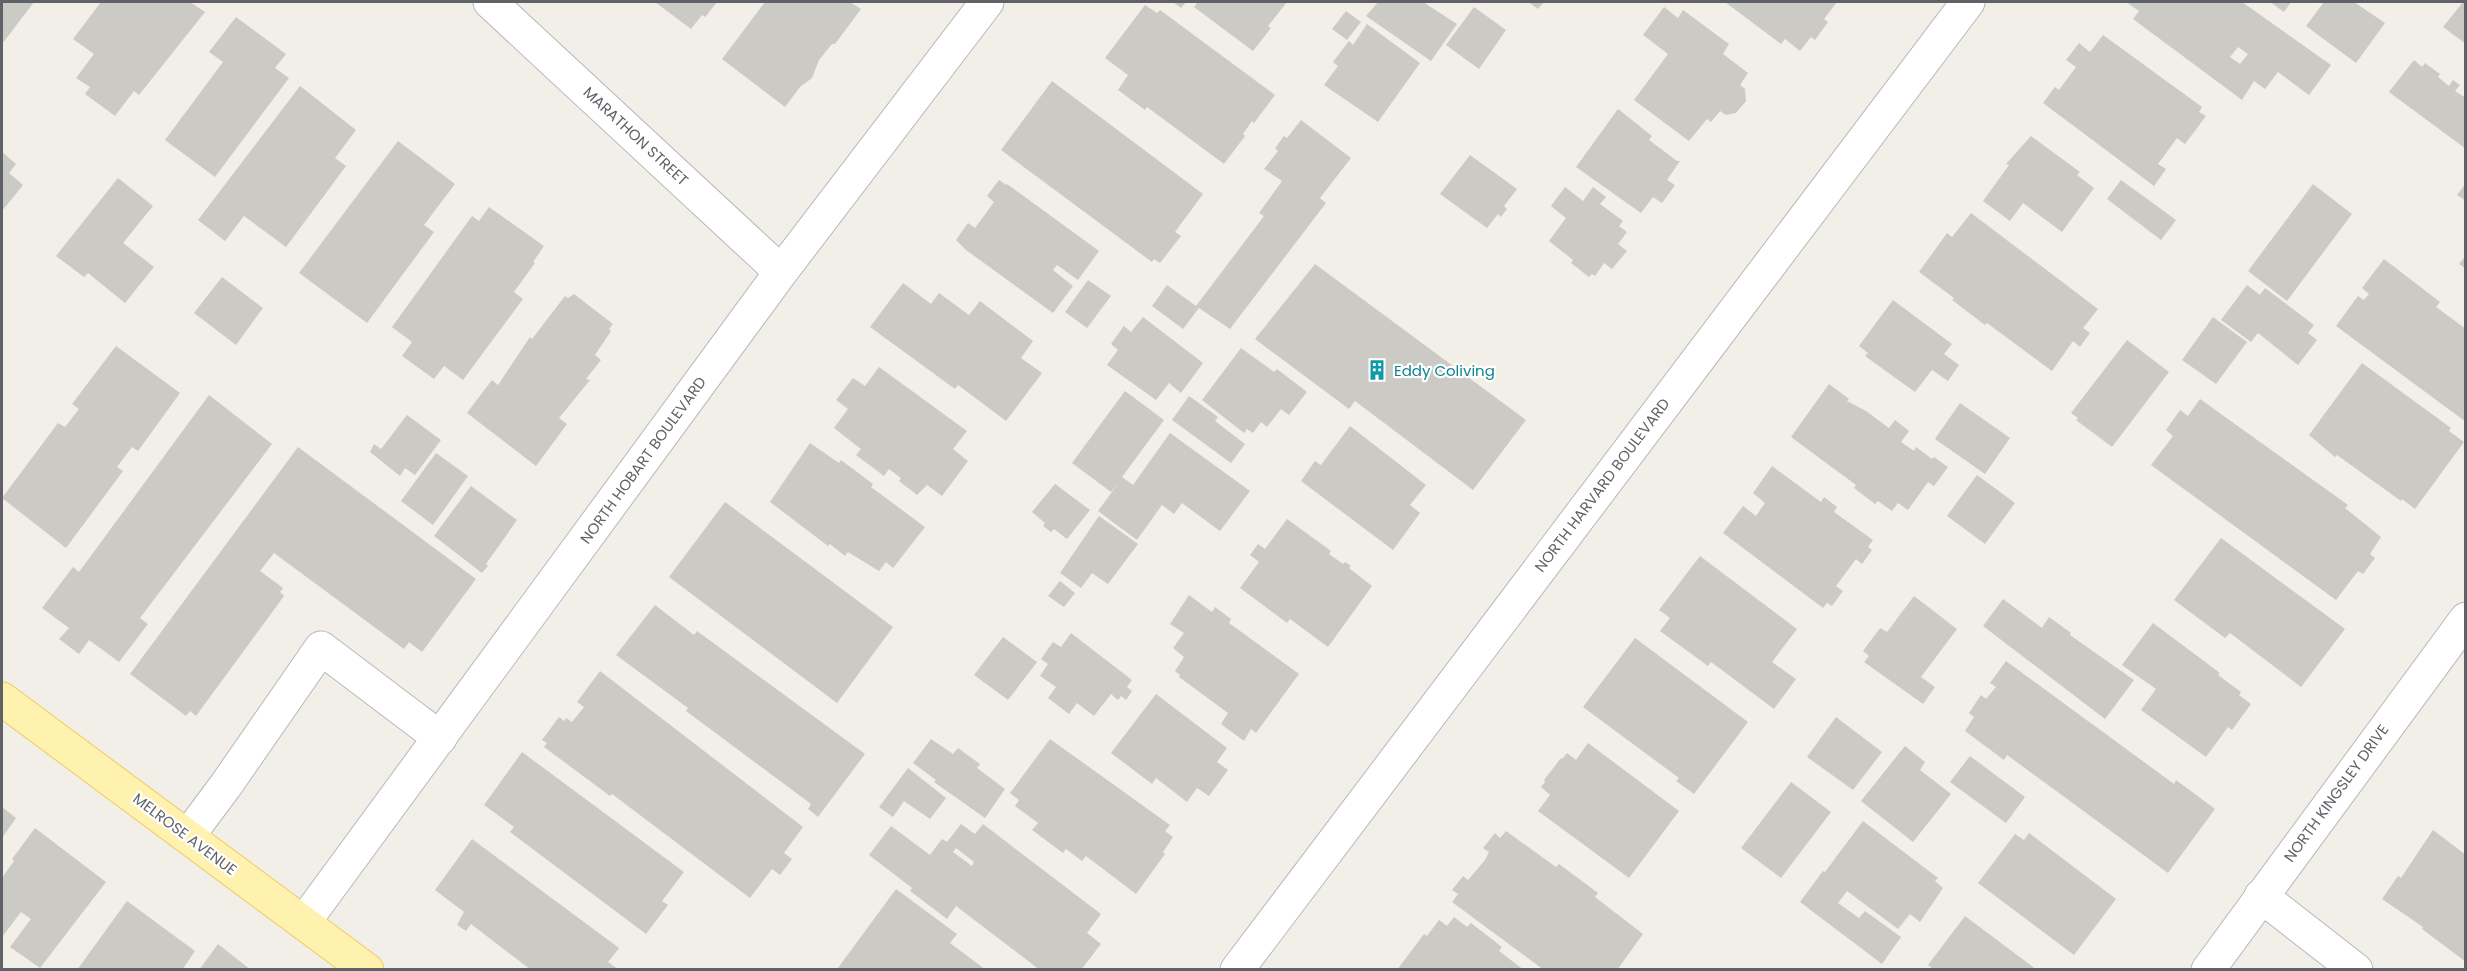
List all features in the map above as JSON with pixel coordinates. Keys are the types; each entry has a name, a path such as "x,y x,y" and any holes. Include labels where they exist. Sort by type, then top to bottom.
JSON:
{"main road":[{"name":"MELROSE AVENUE","path":"2,699 367,969"}],"street":[{"name":"MARATHON STREET","path":"490,2 781,272"},
{"name":"NORTH HOBART BOULEVARD","path":"304,922 781,272 987,2"},
{"name":"NORTH HARVARD BOULEVARD","path":"1237,969 1968,2"},
{"name":"NORTH KINGSLEY DRIVE","path":"2208,969 2466,618"},
{"path":"188,836 321,648 440,738"},
{"path":"2262,896 2356,969"}],"building":[{"path":"2,2 34,2 2,44"},
{"path":"101,2 190,2 205,12 139,95 134,91 115,116 85,94 90,87 76,78 94,54 73,39"},
{"path":"655,2 717,2 691,29"},
{"path":"765,2 850,2 861,9 835,44 832,44 819,60 812,78 800,87 785,107 722,59"},
{"path":"1173,2 1186,2 1181,8"},
{"path":"1195,2 1287,2 1268,26 1271,28 1253,51 1194,7 1197,3"},
{"path":"1378,2 1423,2 1457,24 1431,61 1366,16"},
{"path":"1528,2 1544,2 1538,9"},
{"path":"1725,2 1837,2 1824,19 1828,22 1815,40 1811,37 1800,51 1785,39 1781,44"},
{"path":"2126,2 2242,2 2331,65 2309,95 2278,72 2265,89 2254,81 2242,100 2133,19 2139,11","holes":["2238,47 2248,54 2240,64 2230,57"]},
{"path":"2270,2 2291,2 2284,12"},
{"path":"2324,2 2354,2 2385,23 2356,63 2306,26"},
{"path":"2463,2 2466,2 2466,44 2443,27"},
{"path":"1145,5 1157,13 1160,10 1275,95 1254,123 1252,121 1243,134 1245,136 1224,164 1147,107 1145,110 1118,90 1128,75 1105,58"},
{"path":"1474,7 1506,30 1479,69 1446,45"},
{"path":"1664,7 1678,18 1683,10 1729,44 1723,54 1748,73 1740,85 1745,89 1746,101 1736,113 1726,115 1720,111 1711,122 1707,119 1689,141 1634,100 1668,54 1643,35"},
{"path":"1346,11 1361,22 1347,40 1332,29"},
{"path":"236,17 286,54 275,68 289,78 215,177 165,140 223,62 209,52"},
{"path":"1367,24 1420,63 1378,122 1324,85 1338,66 1333,62 1349,41 1353,45"},
{"path":"2103,35 2202,107 2199,112 2206,116 2185,144 2177,138 2158,164 2166,169 2154,186 2043,103 2055,87 2059,90 2076,67 2066,60 2079,43 2090,52"},
{"path":"2414,60 2422,67 2425,63 2440,74 2438,77 2449,86 2453,80 2460,85 2455,91 2466,98 2466,149 2389,92"},
{"path":"1052,81 1203,194 1175,232 1181,236 1160,263 1154,259 1152,262 1001,150"},
{"path":"300,86 356,130 335,158 346,166 286,247 244,216 225,241 198,220"},
{"path":"1618,109 1652,136 1649,140 1680,161 1667,180 1675,185 1662,203 1653,197 1641,213 1576,167"},
{"path":"1301,120 1351,158 1320,198 1326,203 1230,329 1199,308 1183,329 1152,306 1167,285 1196,306 1264,216 1259,213 1282,181 1264,169 1278,151 1275,148 1284,136 1287,138"},
{"path":"2031,136 2080,172 2077,175 2094,188 2062,232 2023,203 2010,221 1983,201 2009,165 2006,164"},
{"path":"398,141 455,184 424,225 434,232 367,323 299,273"},
{"path":"2,152 16,164 9,173 23,185 2,211"},
{"path":"1470,155 1517,189 1504,206 1507,209 1501,217 1498,214 1487,228 1440,194"},
{"path":"118,178 153,206 123,243 154,267 125,303 88,273 84,277 56,256"},
{"path":"999,180 1099,251 1078,280 1057,265 1053,270 1073,286 1053,313 966,250 956,240 968,223 975,228 994,202 987,196"},
{"path":"2121,180 2176,220 2161,240 2107,199"},
{"path":"2466,183 2466,201 2457,195"},
{"path":"2313,184 2352,214 2287,301 2248,271"},
{"path":"1565,187 1583,201 1593,187 1606,197 1600,204 1623,221 1619,226 1627,232 1618,244 1627,251 1612,269 1604,263 1595,276 1592,274 1589,277 1571,263 1573,260 1549,241 1566,218 1551,206"},
{"path":"489,207 544,246 514,292 523,299 463,380 444,366 434,379 402,356 412,342 392,327 472,216 479,221"},
{"path":"1971,213 2098,309 2083,328 2090,333 2080,347 2073,341 2052,371 1987,323 1985,325 1919,272 1947,233 1952,237"},
{"path":"2466,255 2466,269 2459,264"},
{"path":"2384,259 2440,302 2436,307 2466,329 2466,422 2336,326 2358,296 2364,300 2369,294 2362,288"},
{"name":"Eddy Coliving","path":"1315,264 1526,420 1473,490 1355,401 1349,409 1255,339"},
{"path":"222,277 263,308 236,345 194,313"},
{"path":"1088,280 1111,296 1087,328 1065,312"},
{"path":"903,283 931,304 939,293 969,315 980,301 1033,341 1021,358 1042,373 1006,421 958,385 955,389 870,327"},
{"path":"2247,285 2260,295 2265,288 2314,325 2308,333 2317,340 2298,365 2258,333 2251,342 2221,320"},
{"path":"574,294 613,324 595,355 601,360 586,379 590,380 559,418 567,424 536,466 467,413 492,380 498,385 530,337 532,339 565,296 568,298"},
{"path":"1893,300 1952,344 1944,354 1959,365 1948,381 1932,370 1915,392 1865,356 1868,353 1859,346"},
{"path":"1143,317 1203,363 1181,393 1169,383 1156,400 1107,365 1118,350 1111,344 1124,326 1131,332"},
{"path":"2213,317 2247,342 2216,384 2182,360"},
{"path":"2127,340 2169,372 2112,447 2076,420 2078,418 2071,413"},
{"path":"116,346 180,393 138,451 132,447 117,467 123,471 66,548 2,498 58,423 65,427 79,409 72,404"},
{"path":"1241,348 1274,372 1277,369 1307,392 1289,415 1281,409 1267,427 1261,422 1253,433 1247,429 1244,433 1202,400"},
{"path":"2362,363 2451,428 2449,431 2464,442 2415,509 2337,455 2335,457 2309,435"},
{"path":"879,367 967,431 953,449 968,461 942,496 927,485 917,495 899,481 901,478 889,469 884,476 856,455 861,449 834,428 848,409 836,400 853,378 865,386"},
{"path":"1829,384 1849,399 1847,401 1866,411 1889,428 1895,420 1909,431 1901,442 1914,451 1916,447 1948,467 1934,486 1928,482 1908,510 1898,503 1892,511 1878,501 1875,504 1854,488 1856,485 1791,437"},
{"path":"1125,391 1164,420 1122,477 1133,485 1170,433 1250,491 1220,531 1182,503 1174,514 1162,505 1137,540 1098,511 1120,481 1111,492 1072,463"},
{"path":"209,395 272,444 140,618 148,624 119,662 89,640 79,654 59,639 69,628 42,608 73,567 79,572"},
{"path":"1189,396 1218,417 1215,421 1245,444 1231,463 1172,420"},
{"path":"2200,399 2348,505 2345,508 2381,537 2370,554 2375,558 2363,574 2358,571 2336,600 2151,465 2173,436 2166,430 2180,410 2188,416"},
{"path":"1960,403 2010,438 1985,474 1935,439"},
{"path":"407,415 441,440 415,475 405,468 400,476 370,452 374,444 381,449"},
{"path":"1350,426 1426,485 1410,505 1420,513 1393,550 1301,481 1315,461 1321,465"},
{"path":"810,443 839,463 841,460 873,484 871,487 925,527 893,568 886,562 879,571 848,552 845,556 830,544 828,546 770,502"},
{"path":"298,447 476,579 422,652 409,642 404,649 274,553 260,571 283,588 280,592 284,596 196,716 190,711 186,716 130,674"},
{"path":"436,453 468,476 433,525 401,501"},
{"path":"1772,466 1821,502 1824,497 1837,507 1834,512 1873,540 1868,547 1872,550 1862,564 1856,559 1836,586 1843,591 1832,606 1827,603 1823,608 1723,533 1743,506 1756,516 1765,503 1753,493"},
{"path":"1977,475 2015,503 1985,544 1947,516"},
{"path":"1055,484 1090,510 1067,539 1054,529 1051,532 1043,526 1045,523 1032,512"},
{"path":"471,486 517,520 482,573 434,536"},
{"path":"725,502 893,627 837,703 669,577"},
{"path":"1099,516 1138,544 1108,584 1092,573 1081,588 1060,573"},
{"path":"1287,519 1331,551 1329,554 1343,564 1345,562 1351,566 1349,568 1372,586 1328,647 1290,619 1287,623 1240,588 1259,562 1250,555 1258,544 1265,549"},
{"path":"2221,538 2345,629 2301,687 2230,633 2225,638 2174,600"},
{"path":"1700,556 1797,629 1772,662 1796,679 1774,709 1711,662 1708,666 1660,631 1670,618 1659,610"},
{"path":"1060,581 1075,593 1064,607 1048,596"},
{"path":"1189,595 1212,612 1215,607 1231,619 1229,623 1299,674 1256,733 1251,729 1244,741 1221,724 1228,713 1179,677 1180,675 1175,671 1184,657 1173,648 1184,633 1170,624"},
{"path":"1914,596 1957,629 1921,677 1935,687 1923,704 1864,662 1869,656 1863,651 1880,628 1887,632"},
{"path":"2003,599 2042,628 2049,617 2071,633 2070,635 2134,680 2105,719 1983,626"},
{"path":"655,605 694,635 697,631 865,754 818,817 808,809 811,804 686,711 688,708 616,655"},
{"path":"2153,623 2220,673 2218,675 2241,692 2239,695 2251,704 2232,730 2228,727 2206,757 2141,710 2156,689 2122,665"},
{"path":"1071,633 1132,680 1127,687 1132,691 1126,700 1121,696 1118,700 1111,694 1094,716 1077,703 1069,714 1048,698 1056,687 1040,676 1048,664 1041,659 1053,642 1061,647"},
{"path":"1003,637 1037,662 1008,700 974,675"},
{"path":"1635,638 1748,722 1694,794 1676,781 1679,778 1583,707"},
{"path":"2006,661 2174,784 2176,780 2215,809 2168,873 2007,755 2004,760 1965,731 1974,717 1969,713 1981,695 1986,699 1996,687 1990,683"},
{"path":"600,671 803,827 784,853 792,859 780,875 772,869 750,898 612,794 610,796 544,747 547,743 542,740 559,717 564,721 566,718 572,722 584,707 577,702"},
{"path":"1156,694 1227,748 1217,762 1228,770 1209,796 1197,788 1187,802 1156,778 1152,784 1111,753"},
{"path":"1836,717 1882,752 1853,790 1807,757"},
{"path":"931,739 953,754 958,748 980,764 977,768 1005,789 985,818 934,782 936,780 913,763"},
{"path":"1050,739 1170,825 1165,831 1173,837 1163,852 1165,854 1136,894 1086,856 1082,861 1066,849 1063,853 1032,830 1038,823 1015,806 1019,800 1010,793"},
{"path":"1588,743 1679,811 1629,878 1538,811 1550,795 1541,787 1544,780 1561,758 1567,753 1576,760"},
{"path":"1905,746 1925,762 1920,770 1951,794 1913,842 1861,801"},
{"path":"522,752 684,872 662,901 668,905 646,934 510,832 514,827 484,805"},
{"path":"1970,756 2025,797 2006,823 1950,782"},
{"path":"908,768 946,798 930,819 904,801 893,817 879,807"},
{"path":"1791,782 1831,812 1781,878 1741,848"},
{"path":"2,807 16,818 2,838"},
{"path":"1863,821 1938,878 1935,881 1943,888 1920,922 1910,914 1898,929 1847,891 1838,903 1859,918 1865,911 1901,937 1882,964 1800,902"},
{"path":"961,824 975,834 983,824 1101,914 1087,933 1101,944 1081,970 1040,970 956,906 947,919 910,891 912,888 869,855 891,826 930,855 942,839 947,842","holes":["956,848 974,862 972,866 953,852"]},
{"path":"35,828 106,882 40,968 10,947 31,919 21,912 2,937 2,878 14,861 12,859"},
{"path":"2433,830 2466,855 2466,962 2422,929 2423,927 2382,899 2398,876 2401,878"},
{"path":"1506,831 1556,867 1559,864 1598,893 1595,897 1643,934 1617,970 1544,970 1452,902 1458,894 1452,890 1463,876 1468,880 1485,860 1489,852 1483,848 1495,833 1500,838"},
{"path":"2029,833 2116,899 2074,955 1978,883 2015,834 2024,840"},
{"path":"472,839 619,948 608,962 619,970 531,970 471,924 466,931 457,925 464,912 435,890"},
{"path":"896,889 957,934 950,943 986,970 840,970 838,968"},
{"path":"127,901 195,951 182,970 77,970"},
{"path":"1965,916 2037,970 1934,970 1928,965"},
{"path":"1454,917 1467,927 1471,923 1502,947 1499,951 1524,970 1397,970 1424,934 1427,936 1439,920 1447,926"},
{"path":"218,944 251,970 199,970"}],"place":[{"name":"Eddy Coliving","path":"1377,370"}]}
